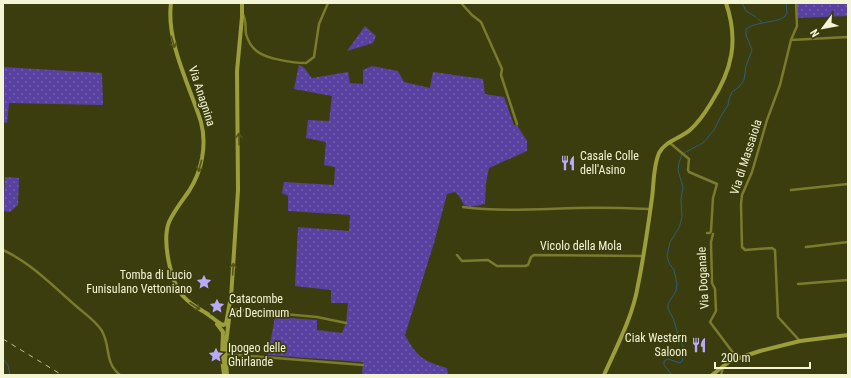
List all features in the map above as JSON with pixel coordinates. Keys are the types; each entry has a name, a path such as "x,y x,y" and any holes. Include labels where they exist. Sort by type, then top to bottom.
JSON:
{"main road":[{"name":"Via Anagnina","path":"171,3 170,25 172,38 201,122 204,133 204,144 196,179 169,223 166,234 166,244 173,277 179,291 186,299 222,325 226,324 231,296"},
{"name":"Via Anagnina","path":"226,375 225,354 230,309 238,190 237,71 242,3"},
{"path":"604,375 622,336 634,301 643,256 655,169 659,155 664,147 688,131 698,122 717,94 724,80 730,62 733,44 732,25 726,3"},
{"name":"Via Anagnina","path":"209,315 222,330 222,358 226,375"},
{"path":"714,374 724,365 737,358 800,340 848,335"}],"street":[{"path":"242,13 245,19 246,32 249,41 258,52 268,57 306,63 314,57 319,24 328,3"},
{"path":"461,3 481,22 502,69 501,75 517,124"},
{"name":"Via di Massaiola","path":"796,3 798,24 791,40 780,85 767,120 752,172 742,192 741,204 743,248 748,250 772,248 775,250 778,316 800,340"},
{"path":"791,40 848,37"},
{"path":"670,143 687,157 689,160 688,170 690,172 717,184 713,198 711,232 707,233"},
{"path":"791,190 848,184"},
{"path":"463,207 477,209 525,210 650,208"},
{"path":"707,216 712,216"},
{"name":"Via Doganale","path":"713,234 711,242 712,283 715,288 716,311 710,322 737,358"},
{"path":"806,247 848,242"},
{"path":"3,250 42,276 97,325 104,336 111,363 120,375"},
{"name":"Vicolo della Mola","path":"457,255 462,261 488,260 497,266 525,266 528,265 531,257 534,255 643,256"},
{"path":"798,284 848,280"},
{"path":"230,309 317,318 346,324"},
{"path":"225,354 363,365"},
{"path":"721,375 724,365"}],"shaded area":[{"path":"796,3 848,3 848,16 798,18"},
{"path":"365,26 376,36 373,43 347,51"},
{"path":"299,65 305,69 312,78 348,72 350,83 363,84 363,70 372,66 398,71 404,82 430,88 433,72 483,79 485,94 504,97 514,125 517,125 527,141 527,151 489,168 486,183 485,204 470,207 464,205 455,192 447,194 434,243 405,335 417,353 432,363 447,368 448,375 362,375 363,362 268,355 275,317 317,320 317,330 342,333 346,323 348,303 331,303 331,290 295,286 298,227 349,231 350,215 288,211 288,196 282,193 284,182 334,185 335,167 324,165 326,142 306,138 308,120 329,121 332,96 294,89"},
{"path":"3,67 102,73 103,105 9,103 7,123 3,122"},
{"path":"5,177 19,178 18,205 10,212 3,211"}],"waterway":[{"path":"742,3 746,11 756,17"},
{"path":"672,375 664,365 664,361 668,359 680,363 683,360 683,343 668,309 668,304 676,291 677,284 674,270 669,263 667,256 670,242 679,228 682,217 681,199 683,187 678,170 679,163 682,154 703,143 714,130 728,105 732,92 739,87 744,80 746,66 752,50 746,35 746,29 757,24 781,19 787,13 786,3"},
{"path":"758,19 762,22"},
{"path":"3,359 8,365 10,375"}],"railway":[{"path":"3,339 62,375"}],"place":[{"name":"Casale Colle dell'Asino","path":"568,163"},
{"name":"Tomba di Lucio Funisulano Vettoniano","path":"204,282"},
{"name":"Catacombe Ad Decimum","path":"217,306"},
{"name":"Ciak Western Saloon","path":"699,345"},
{"name":"Ipogeo delle Ghirlande","path":"216,355"}]}
